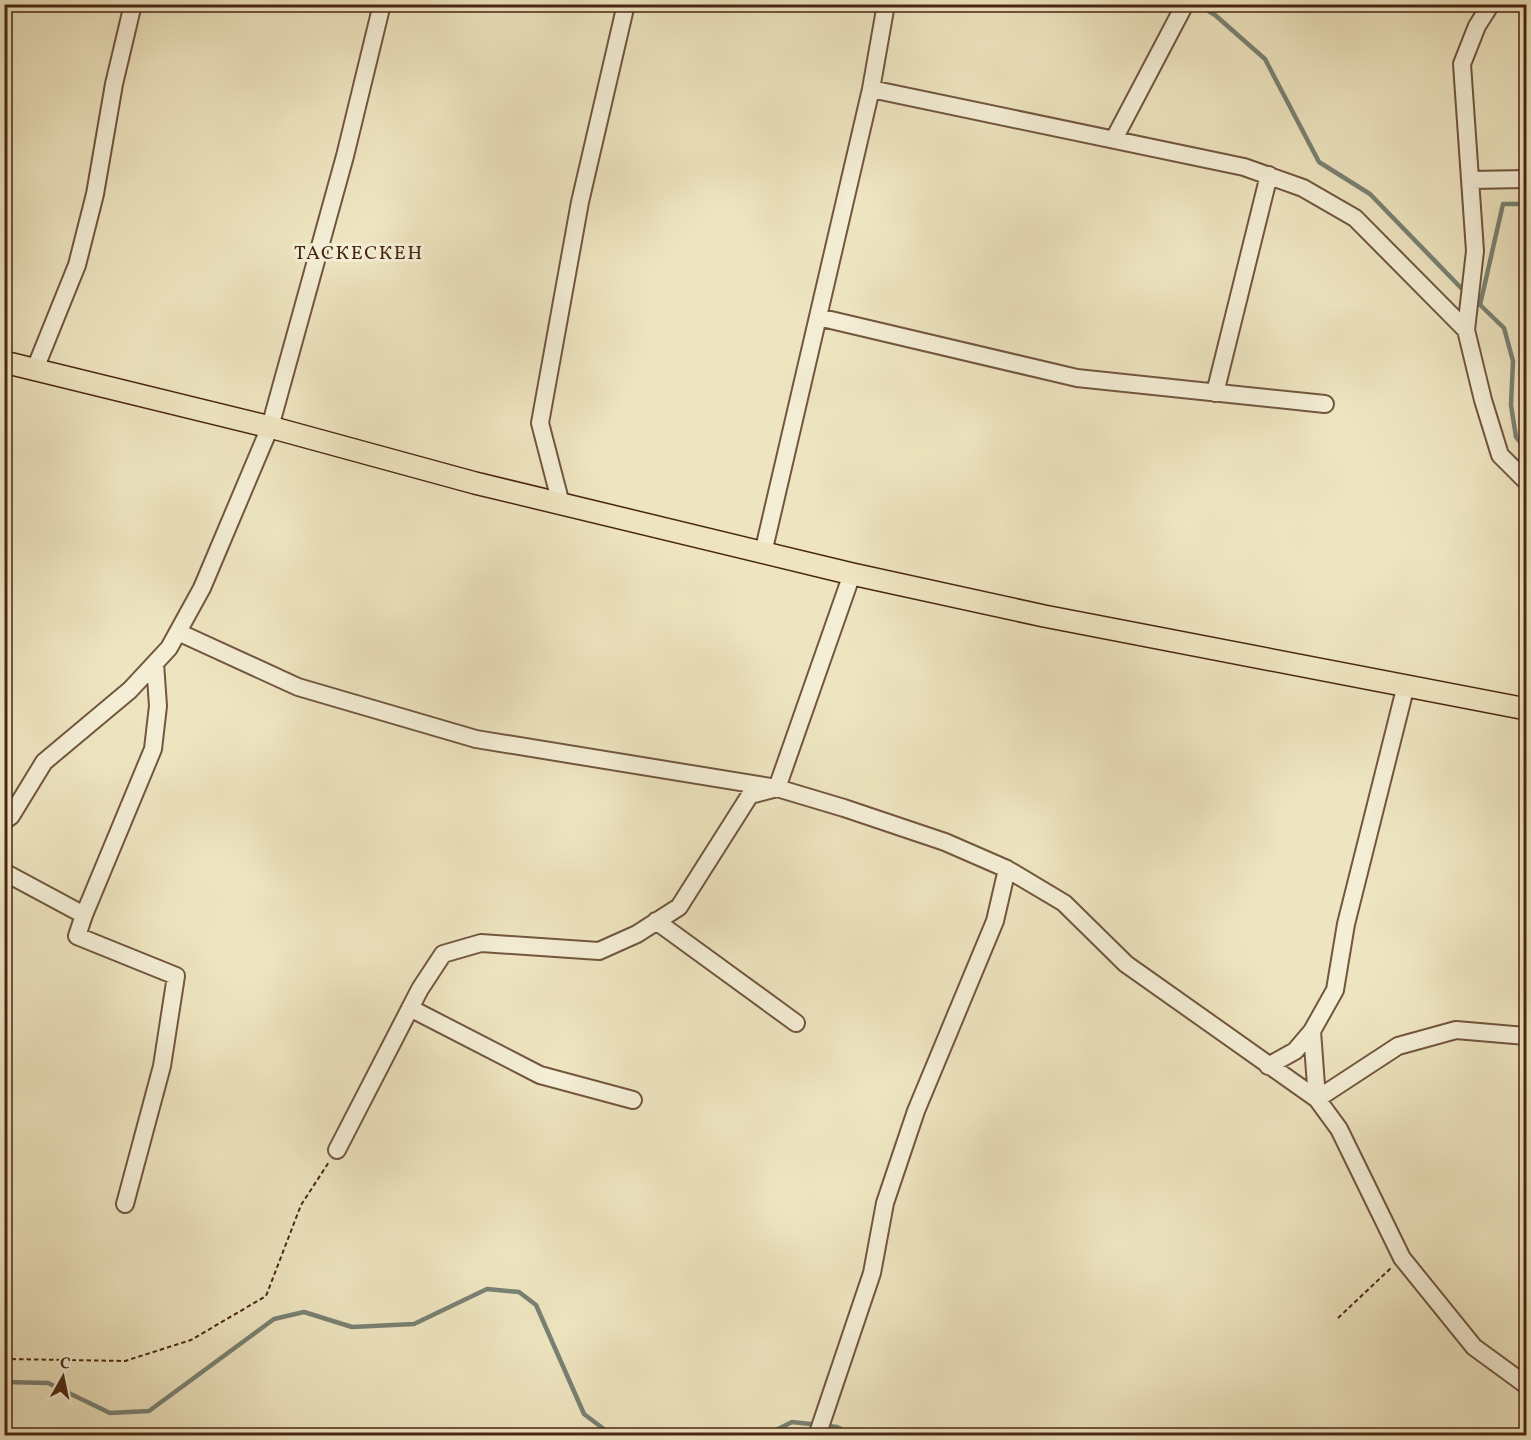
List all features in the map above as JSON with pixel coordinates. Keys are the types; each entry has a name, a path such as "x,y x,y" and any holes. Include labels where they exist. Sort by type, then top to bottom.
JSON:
{"main road":[{"path":"4,362 270,427 475,483 852,574 1044,616 1527,709"}],"street":[{"path":"35,369 77,266 95,194 114,84 133,4"},
{"path":"4,820 11,816 44,762 130,690 169,648 202,588 270,427 345,156 382,4"},
{"path":"561,504 540,423 580,202 626,4"},
{"path":"763,553 871,89 886,4"},
{"path":"1114,140 1185,4"},
{"path":"1491,4 1477,26 1462,64 1475,251 1466,330 1500,456 1527,481"},
{"path":"871,89 1244,166 1304,188 1355,218 1466,330"},
{"path":"1215,393 1269,176"},
{"path":"1471,180 1527,179"},
{"path":"818,317 1077,378 1325,404"},
{"path":"777,788 852,574"},
{"path":"178,632 298,687 476,739 777,788 945,842 1007,869 1064,903 1126,964 1317,1099 1339,1129 1402,1258 1474,1347 1527,1385"},
{"path":"125,1204 162,1066 176,975 77,936 153,749 158,706 155,663"},
{"path":"1268,1066 1295,1052 1312,1030 1335,990 1346,924 1406,685"},
{"path":"337,1150 410,1008 442,954 482,943 599,951 637,934 679,907 750,795 777,788"},
{"path":"817,1436 872,1273 885,1203 916,1111 995,921 1007,869"},
{"path":"4,873 84,915"},
{"path":"656,921 796,1023"},
{"path":"410,1008 540,1075 633,1100"},
{"path":"1312,1030 1317,1099"},
{"path":"1317,1099 1398,1046 1456,1030 1527,1035"}],"path":[{"path":"4,1359 125,1361 191,1340 266,1296 301,1205 337,1150"},
{"path":"1338,1318 1402,1258"}],"waterway":[{"path":"1197,4 1215,15 1265,59 1319,162 1370,194 1465,292"},
{"path":"1480,305 1503,204 1526,204"},
{"path":"1474,299 1504,328 1513,361 1511,405 1516,437 1526,449"},
{"path":"4,1382 48,1383 110,1413 149,1411 274,1319 304,1312 352,1327 414,1324 487,1289 519,1292 536,1305 584,1414 613,1436"},
{"path":"764,1436 792,1422 837,1427 855,1436"}],"district":[{"name":"ТАСКЕСКЕН","path":"359,252"}]}
